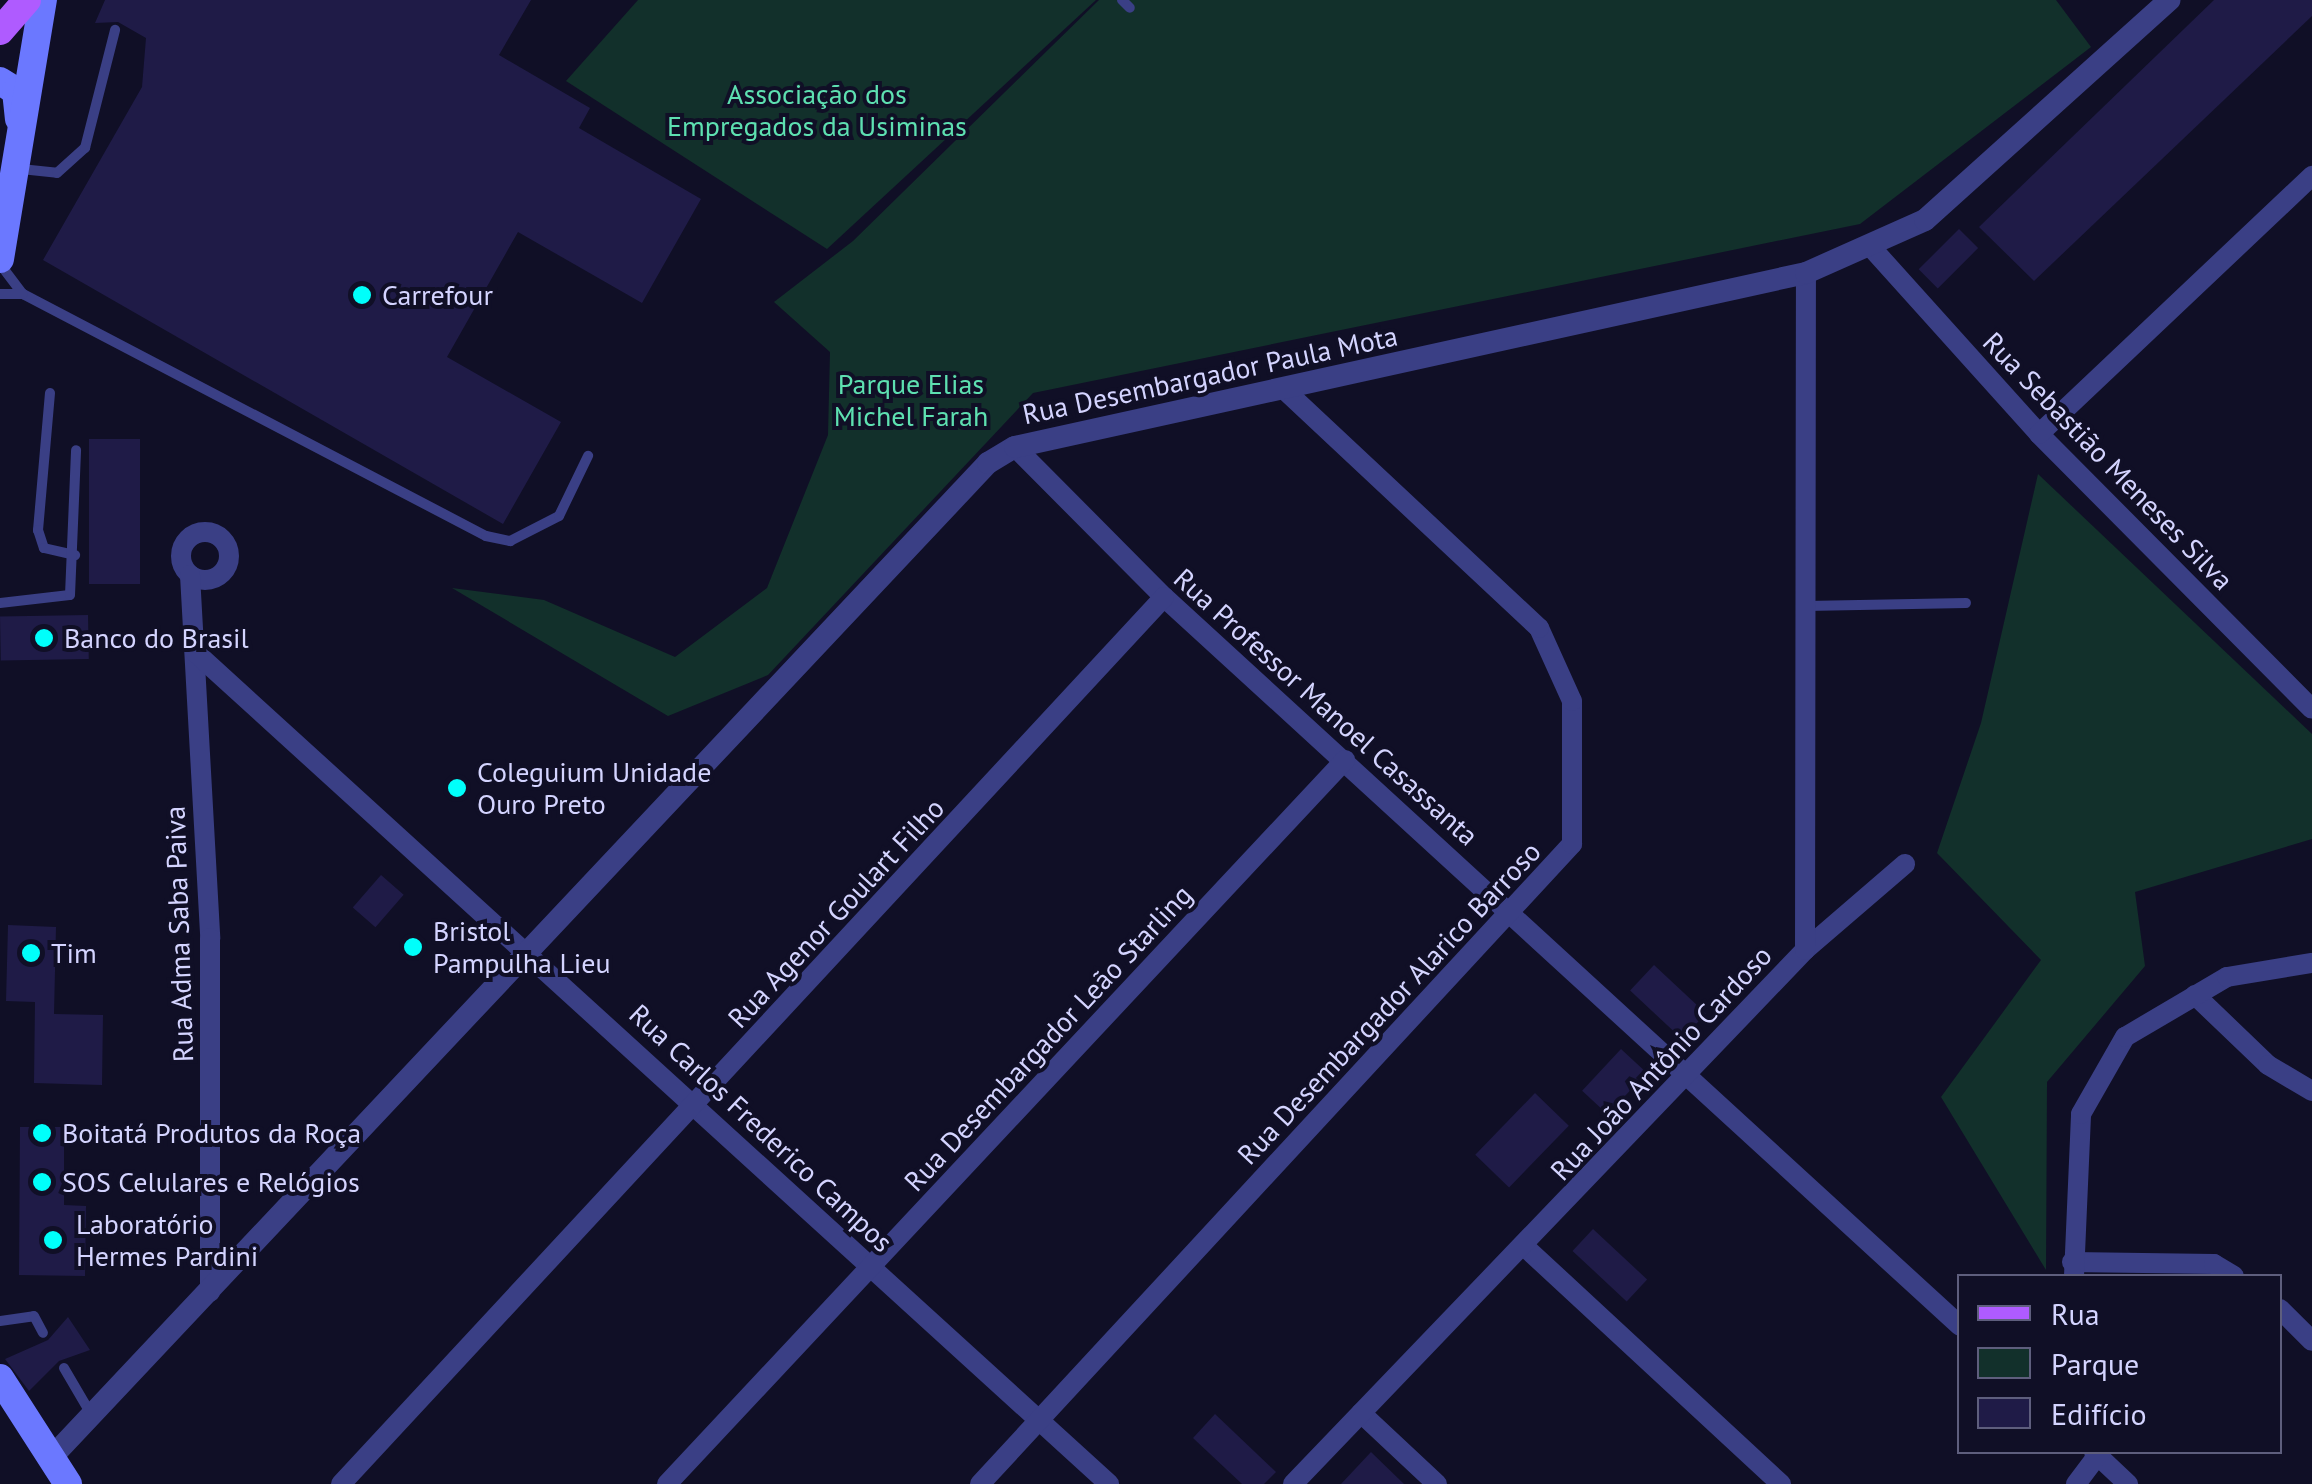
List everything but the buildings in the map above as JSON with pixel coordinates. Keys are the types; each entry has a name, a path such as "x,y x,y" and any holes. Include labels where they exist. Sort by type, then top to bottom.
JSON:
{"main road":[{"path":"0,31 27,0"},
{"path":"0,261 22,168 43,0"},
{"path":"0,81 18,99 22,168"},
{"path":"0,1378 68,1484"}],"street":[{"name":"Rua Desembargador Paula Mota","path":"51,1458 210,1292 526,948 988,463 1015,447 1288,392 1806,272 1924,220 1992,166 2169,0"},
{"path":"2038,434 2312,176"},
{"name":"Rua Sebastião Meneses Silva","path":"1870,246 2038,434 2312,709"},
{"name":"Rua João Antônio Cardoso","path":"1293,1484 1525,1247 1805,950 1806,272"},
{"name":"Rua Desembargador Alarico Barroso","path":"980,1484 1572,844 1572,702 1539,628 1288,392"},
{"name":"Rua Professor Manoel Casassanta","path":"1015,447 1164,598 1957,1323"},
{"name":"Rua Adma Saba Paiva","path":"190,575 210,938 210,1292"},
{"name":"Rua Agenor Goulart Filho","path":"341,1484 1164,598"},
{"name":"Rua Carlos Frederico Campos","path":"195,652 526,948 1109,1484"},
{"name":"Rua Desembargador Leão Starling","path":"667,1484 1345,760"},
{"path":"1805,950 1905,864"},
{"path":"2231,1274 2214,1264 2073,1269 2082,1114 2124,1037 2227,978 2312,963"},
{"path":"2194,995 2268,1065 2312,1091"},
{"path":"1525,1247 1781,1484"},
{"path":"2282,1311 2312,1341"},
{"path":"1362,1413 1437,1484"},
{"path":"2076,1484 2098,1454 2128,1484"}],"lane":[{"path":"22,168 56,173 85,148 115,30"},
{"path":"0,261 24,294 486,536 510,540 559,516 588,456"},
{"path":"0,294 24,294"},
{"path":"50,392 38,530 44,548 75,555"},
{"path":"0,603 70,594 75,555 76,450"},
{"path":"1806,606 1966,603"},
{"path":"0,1321 34,1316 43,1334"},
{"path":"64,1368 92,1415"}],"green space":[{"name":"Associação dos Empregados da Usiminas","path":"638,0 1096,0 827,249 566,81"},
{"name":"Parque Elias Michel Farah","path":"1099,0 2056,0 2091,47 1860,224 1033,393 768,675 668,716 452,588 544,600 675,657 767,588 828,435 830,352 774,302 853,241"},
{"path":"2038,474 2312,734 2312,839 2135,892 2145,966 2047,1082 2046,1270 1941,1097 2041,960 1937,853 1981,723"}],"place":[{"name":"Carrefour","path":"362,295"},
{"name":"Banco do Brasil","path":"44,638"},
{"name":"Coleguium Unidade Ouro Preto","path":"457,788"},
{"name":"Bristol Pampulha Lieu","path":"413,947"},
{"name":"Tim","path":"31,953"},
{"name":"Boitatá Produtos da Roça","path":"42,1133"},
{"name":"SOS Celulares e Relógios","path":"42,1182"},
{"name":"Laboratório Hermes Pardini","path":"53,1240"}]}
